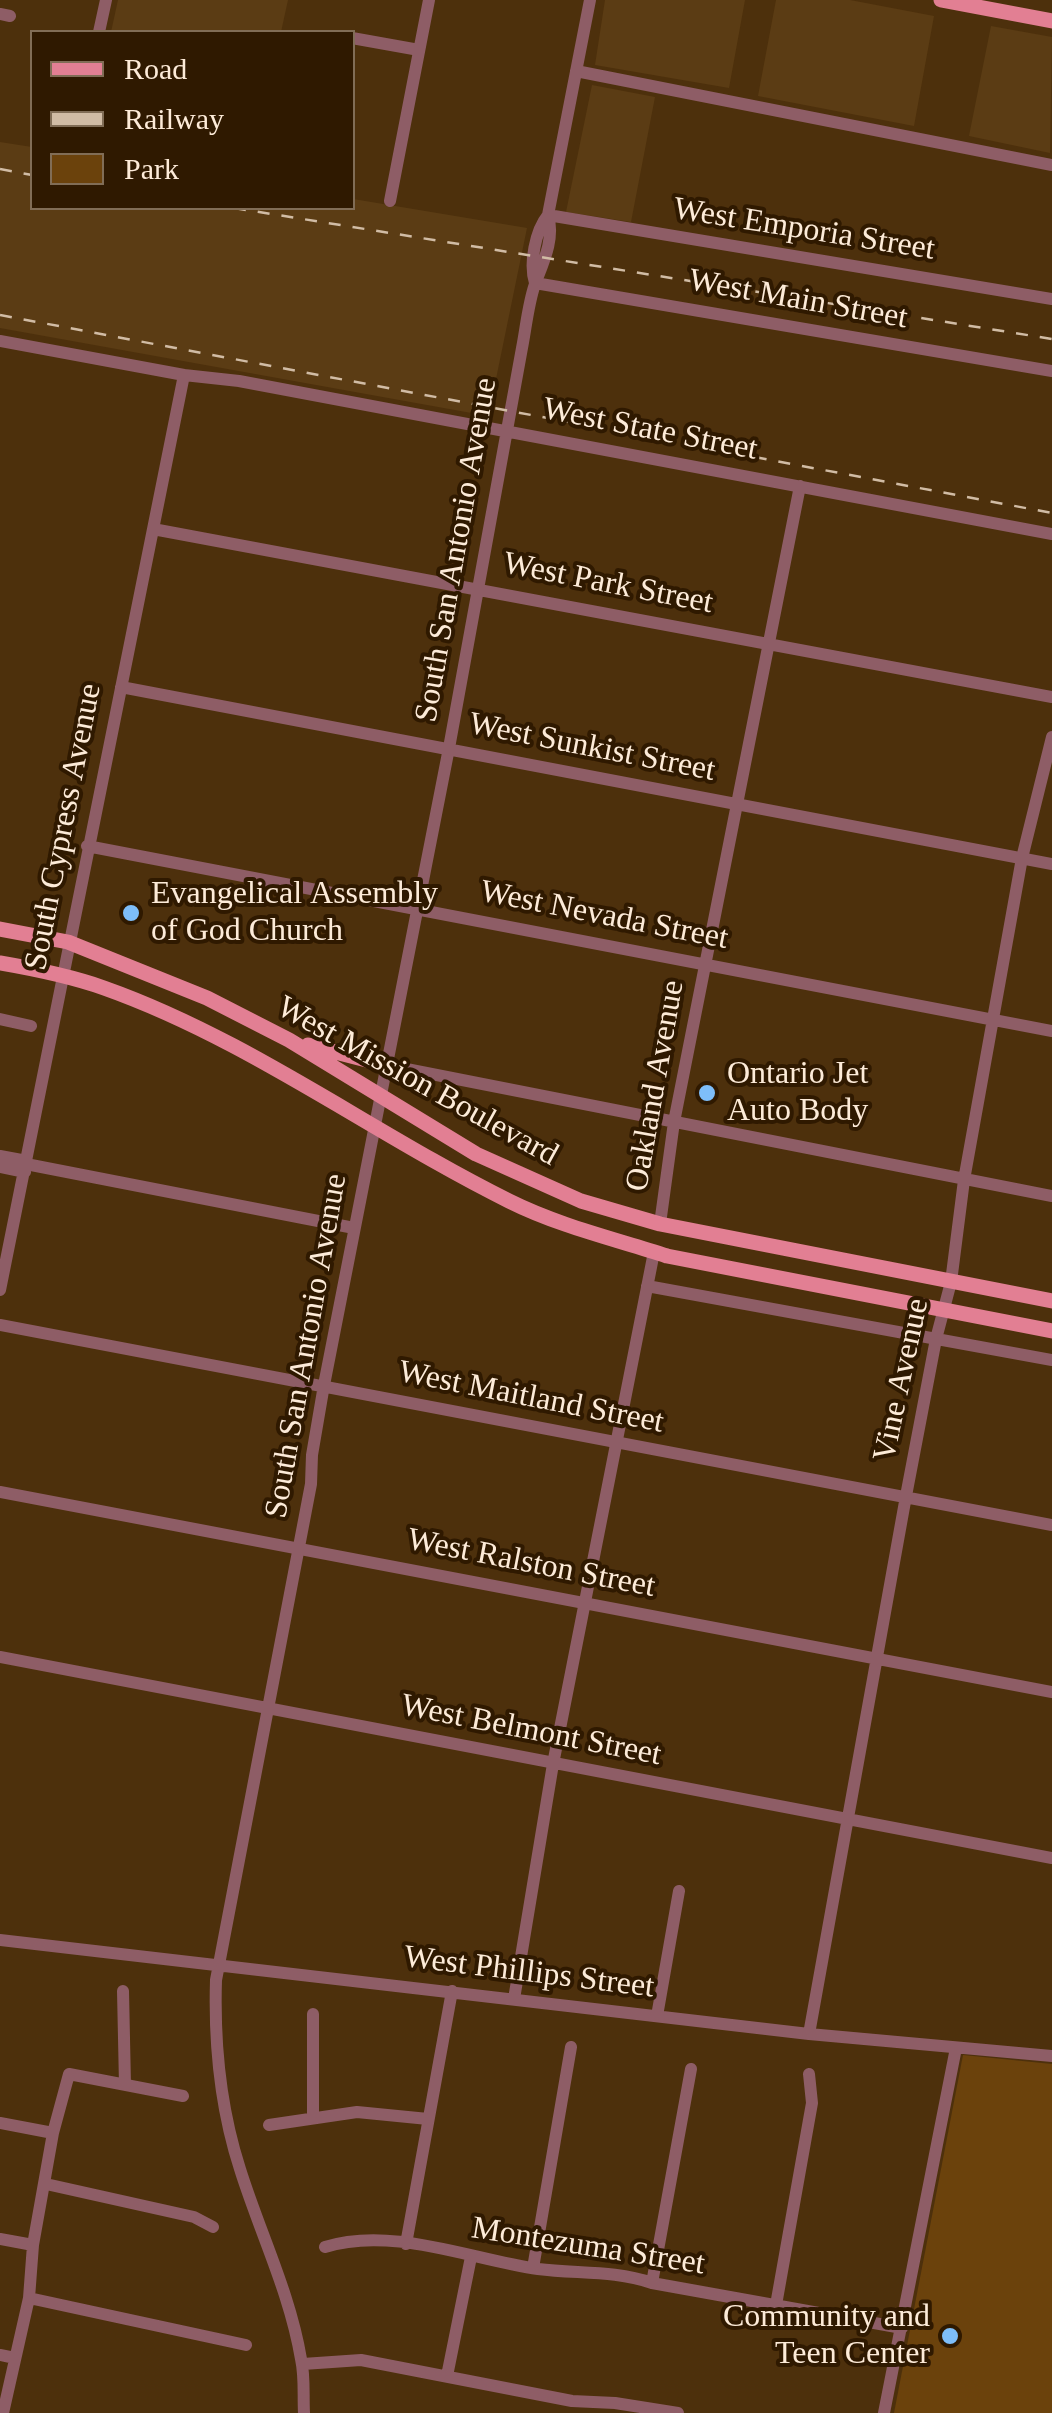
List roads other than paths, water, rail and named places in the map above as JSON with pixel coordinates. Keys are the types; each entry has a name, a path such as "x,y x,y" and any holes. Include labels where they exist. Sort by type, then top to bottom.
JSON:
{"main road":[{"path":"941,0 1052,21"},
{"name":"West Mission Boulevard","path":"0,929 68,942 207,998 289,1040 494,1162 581,1202 660,1224 1052,1301"},
{"name":"West Mission Boulevard","path":"0,963 62,974 153,1006 219,1037 512,1203 654,1252 1052,1331"},
{"path":"289,1040 386,1065"}],"street":[{"path":"99,30 106,0"},
{"path":"390,201 429,0"},
{"name":"South San Antonio Avenue","path":"304,2413 302,2364 292,2317 226,2120 214,2036 219,1964 298,1547 324,1385 536,283 545,259 551,227 548,215 590,0"},
{"path":"355,39 419,50"},
{"path":"576,71 1052,165"},
{"name":"West Emporia Street","path":"548,215 1052,299"},
{"name":"West Main Street","path":"536,283 1052,371"},
{"name":"West State Street","path":"0,341 508,430 1052,534"},
{"name":"South Cypress Avenue","path":"0,1290 184,375"},
{"name":"Oakland Avenue","path":"660,1224 674,1122 800,486"},
{"name":"West Park Street","path":"153,528 1052,697"},
{"name":"West Sunkist Street","path":"120,686 1052,864"},
{"name":"Vine Avenue","path":"809,2034 906,1496 936,1338 951,1282 964,1180 1022,858 1052,737"},
{"name":"West Nevada Street","path":"87,846 1052,1031"},
{"path":"0,1019 31,1026"},
{"path":"386,1065 1052,1196"},
{"path":"0,1156 26,1166 354,1228"},
{"path":"0,1167 26,1166"},
{"path":"514,1998 554,1764 654,1252"},
{"path":"647,1286 1052,1360"},
{"name":"West Maitland Street","path":"0,1325 1052,1525"},
{"name":"West Ralston Street","path":"0,1492 1052,1692"},
{"name":"West Belmont Street","path":"0,1657 1052,1858"},
{"path":"656,2016 679,1891"},
{"name":"West Phillips Street","path":"0,1940 809,2034 1052,2056"},
{"path":"123,1991 125,2085"},
{"path":"406,2244 452,1991"},
{"path":"313,2014 313,2117"},
{"path":"533,2268 571,2047"},
{"path":"884,2413 956,2048"},
{"path":"652,2283 691,2069"},
{"path":"3,2413 28,2298 33,2244 53,2134 69,2074 184,2096"},
{"path":"776,2305 812,2103 809,2074"},
{"path":"269,2125 358,2112 428,2120"},
{"path":"0,2122 53,2134"},
{"path":"46,2184 194,2217 213,2227"},
{"path":"0,2239 33,2244"},
{"name":"Montezuma Street","path":"324,2247 349,2239 406,2244 576,2274 624,2273 652,2283 902,2328"},
{"path":"447,2376 471,2257"},
{"path":"28,2298 246,2345"},
{"path":"0,2355 15,2358"},
{"path":"302,2364 361,2360 572,2402 678,2413"}],"railway":[{"path":"0,169 30,175"},
{"path":"246,210 1052,339"},
{"path":"0,315 1052,513"}],"place":[{"name":"Evangelical Assembly of God Church","path":"131,913"},
{"name":"Ontario Jet Auto Body","path":"707,1093"},
{"name":"Community and Teen Center","path":"950,2336"}]}
